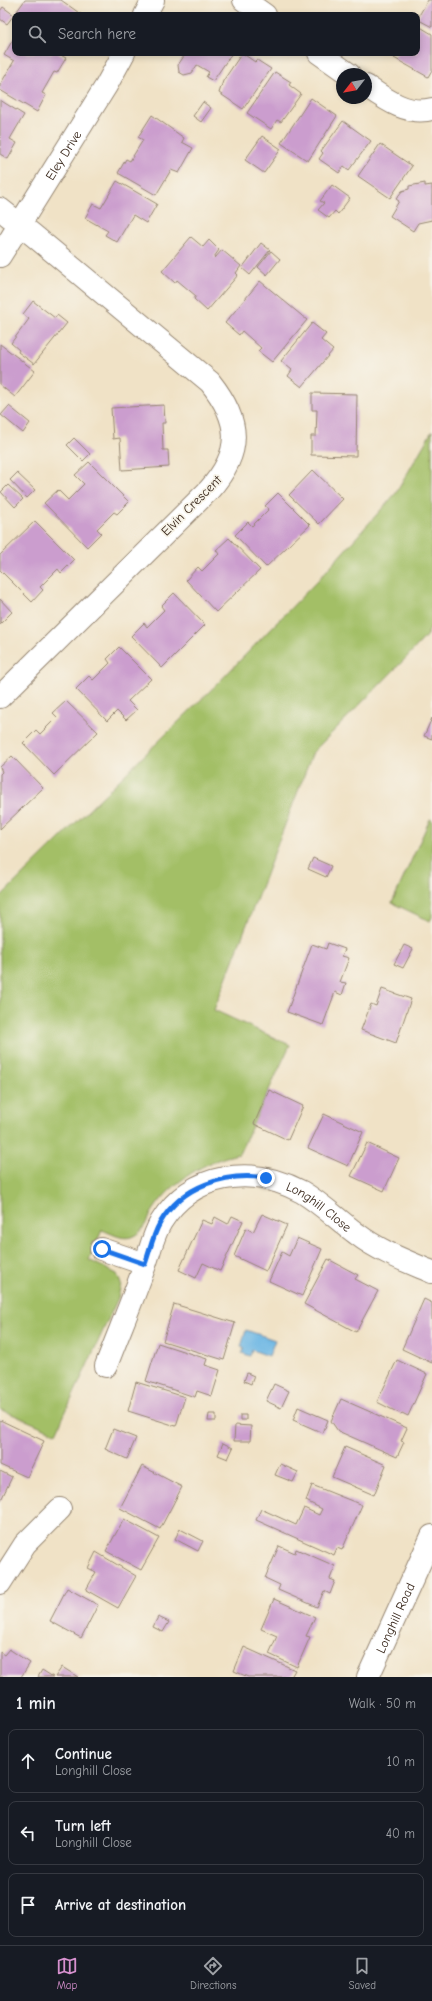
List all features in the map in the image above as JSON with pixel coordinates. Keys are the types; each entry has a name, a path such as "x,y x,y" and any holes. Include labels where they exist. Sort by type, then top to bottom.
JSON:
{"street":[{"path":"147,12 153,0"},
{"path":"244,0 261,12"},
{"name":"Eley Drive","path":"0,256 106,86 122,56"},
{"path":"323,56 340,68"},
{"path":"372,89 403,107 420,111 432,109"},
{"name":"Elvin Crescent","path":"0,209 210,382 228,409 233,427 234,438 228,465 209,490 0,697"},
{"name":"Longhill Close","path":"106,1366 160,1223 181,1199 205,1183 230,1177 248,1175 266,1178 300,1191 338,1217 356,1234 379,1248 432,1272"},
{"path":"102,1249 145,1264"},
{"path":"0,1583 25,1544 60,1509"},
{"name":"Longhill Road","path":"368,1677 432,1536"}],"green space":[{"path":"432,431 432,624 427,635 406,658 313,752 214,1010 290,1045 239,1154 214,1161 191,1173 171,1189 154,1209 142,1229 135,1235 124,1238 102,1230 89,1260 117,1274 121,1284 118,1298 56,1433 0,1409 0,897 218,683 319,579 396,493"},
{"path":"430,819 432,820 432,917 430,921 392,903"}],"water":[{"path":"246,1330 275,1340 269,1356 252,1350 250,1356 242,1353 244,1348 241,1347"}],"building":[{"path":"25,0 61,0 78,12 18,12 17,11"},
{"path":"428,0 432,0 432,27 420,21 420,14"},
{"path":"3,7 12,14 12,18 7,24 0,19 0,11"},
{"path":"420,27 432,34 432,70 428,77 394,58 395,56 420,56"},
{"path":"12,41 12,56 62,56 66,58 57,73 54,72 42,93 46,95 37,112 0,90 0,85 14,61 4,55"},
{"path":"184,56 230,56 213,81 206,77 209,72 197,65 192,73 184,75 179,72 178,65"},
{"path":"240,56 246,56 255,62 257,60 271,69 243,109 219,93 223,81"},
{"path":"275,72 291,82 289,85 301,94 281,122 277,120 271,129 247,113"},
{"path":"311,98 337,116 308,161 281,143"},
{"path":"0,100 24,115 10,139 17,143 8,159 0,154"},
{"path":"203,102 211,108 201,122 193,116"},
{"path":"152,115 184,138 182,142 193,148 179,173 171,170 156,195 118,173 126,159 130,161 143,140 138,137"},
{"path":"343,121 371,141 349,170 344,166 339,173 319,159 323,153 321,151"},
{"path":"262,136 281,149 264,173 245,160"},
{"path":"380,144 412,166 390,198 358,176"},
{"path":"117,181 157,204 146,223 133,215 117,242 105,235 108,231 85,218 93,204 101,208"},
{"path":"425,183 425,186 432,185 432,220 418,223 413,231 390,216 399,201 396,199 402,191 409,189 409,186"},
{"path":"332,185 350,198 338,214 335,211 329,218 318,210 324,203 320,201"},
{"path":"191,237 203,247 209,240 219,250 214,257 215,258 222,250 241,266 236,273 238,275 207,311 194,299 196,296 177,280 175,283 162,271"},
{"path":"261,243 270,250 250,275 242,268"},
{"path":"271,251 280,259 267,275 258,267"},
{"path":"260,281 307,320 272,362 258,351 261,348 242,331 239,335 225,323"},
{"path":"33,301 55,318 57,315 67,323 34,364 18,352 19,350 11,343 29,319 23,314"},
{"path":"312,323 326,334 321,340 333,350 302,387 288,376 292,370 281,361"},
{"path":"0,344 35,371 15,397 0,385"},
{"path":"312,393 357,394 356,456 311,455 311,436 316,436 317,410 312,410"},
{"path":"164,405 165,423 162,423 163,450 168,450 169,467 122,470 120,438 113,439 111,408"},
{"path":"9,406 30,423 23,433 1,415"},
{"path":"74,438 90,454 83,461 67,445"},
{"path":"89,462 129,502 117,514 114,512 97,529 101,533 87,547 44,503 58,490 68,500 84,484 75,475"},
{"path":"313,470 343,499 319,524 289,495"},
{"path":"17,473 35,490 27,498 10,480"},
{"path":"8,485 23,499 15,507 1,492"},
{"path":"278,493 310,525 266,567 235,535 248,522 252,526 269,509 265,506"},
{"path":"35,521 74,560 61,573 58,569 40,587 43,590 32,602 0,570 0,555"},
{"path":"229,538 260,570 216,612 186,580 198,567 202,571 219,554 216,550"},
{"path":"174,593 205,625 162,668 131,636 144,623 147,627 164,610 161,606"},
{"path":"0,599 12,612 0,624"},
{"path":"119,647 151,679 128,701 137,710 126,720 117,711 107,721 76,689 89,676 93,680 110,663 107,659"},
{"path":"66,701 98,732 54,775 23,743 36,730 40,734 57,717 53,713"},
{"path":"432,718 432,739 424,736"},
{"path":"12,756 43,788 0,829 0,774 2,772 0,767"},
{"path":"313,858 331,866 326,877 308,869"},
{"path":"328,943 345,949 342,956 349,958 340,982 346,983 342,995 335,992 323,1025 287,1012 312,944 326,949"},
{"path":"404,945 413,949 403,968 394,964"},
{"path":"382,989 411,999 396,1043 361,1030 371,1004 376,1006"},
{"path":"269,1090 303,1106 288,1140 254,1124"},
{"path":"324,1114 363,1132 348,1166 308,1148"},
{"path":"367,1143 399,1158 384,1191 351,1176"},
{"path":"262,1214 287,1225 266,1271 234,1256 246,1228 253,1232"},
{"path":"232,1216 243,1221 220,1271 203,1263 196,1278 179,1270 202,1220 212,1224 215,1217 228,1224"},
{"path":"297,1238 322,1249 302,1296 269,1281 282,1252 289,1256"},
{"path":"328,1259 358,1275 355,1279 378,1291 356,1332 304,1304"},
{"path":"424,1299 432,1303 432,1363 402,1349"},
{"path":"174,1304 235,1323 224,1360 163,1341"},
{"path":"158,1343 207,1359 205,1365 220,1370 212,1396 197,1391 195,1397 146,1381"},
{"path":"397,1360 427,1374 408,1416 377,1402"},
{"path":"247,1373 254,1376 251,1384 244,1381"},
{"path":"136,1382 185,1397 176,1426 128,1411"},
{"path":"274,1384 289,1391 281,1408 266,1401"},
{"path":"341,1399 407,1428 401,1441 404,1442 397,1457 338,1431 331,1421"},
{"path":"298,1407 328,1420 323,1433 293,1420"},
{"path":"209,1414 216,1414 216,1421 208,1421"},
{"path":"240,1415 246,1415 246,1420 240,1420"},
{"path":"0,1420 44,1441 27,1477 0,1465"},
{"path":"235,1425 251,1426 250,1441 234,1441"},
{"path":"113,1429 136,1438 127,1459 105,1449"},
{"path":"223,1443 233,1448 228,1459 218,1455"},
{"path":"345,1447 386,1465 374,1495 332,1477"},
{"path":"280,1464 298,1472 293,1482 275,1475"},
{"path":"142,1466 182,1487 160,1529 120,1508"},
{"path":"0,1471 12,1477 0,1502"},
{"path":"312,1485 362,1505 342,1550 337,1548 334,1555 256,1520 261,1509 296,1525 304,1508 319,1515 322,1509 306,1501"},
{"path":"124,1519 159,1538 141,1570 106,1551"},
{"path":"180,1529 203,1541 198,1551 175,1539"},
{"path":"279,1546 295,1553 296,1549 335,1566 330,1579 335,1581 330,1594 324,1591 317,1607 278,1590 280,1585 265,1578"},
{"path":"96,1552 136,1576 118,1608 86,1590 96,1572 88,1568"},
{"path":"67,1588 98,1605 81,1638 50,1621"},
{"path":"274,1599 315,1617 306,1636 310,1637 297,1667 269,1654 277,1636 261,1629"},
{"path":"158,1617 169,1622 163,1632 153,1627"},
{"path":"244,1647 295,1670 291,1677 248,1677 234,1671"},
{"path":"9,1649 30,1663 21,1677 0,1677 0,1652 4,1655"},
{"path":"62,1667 78,1677 55,1677"},
{"path":"42,1670 53,1677 38,1677"}],"route":[{"path":"102,1249 145,1264 160,1223 181,1199 205,1183 214,1180 248,1175 266,1178"}]}
